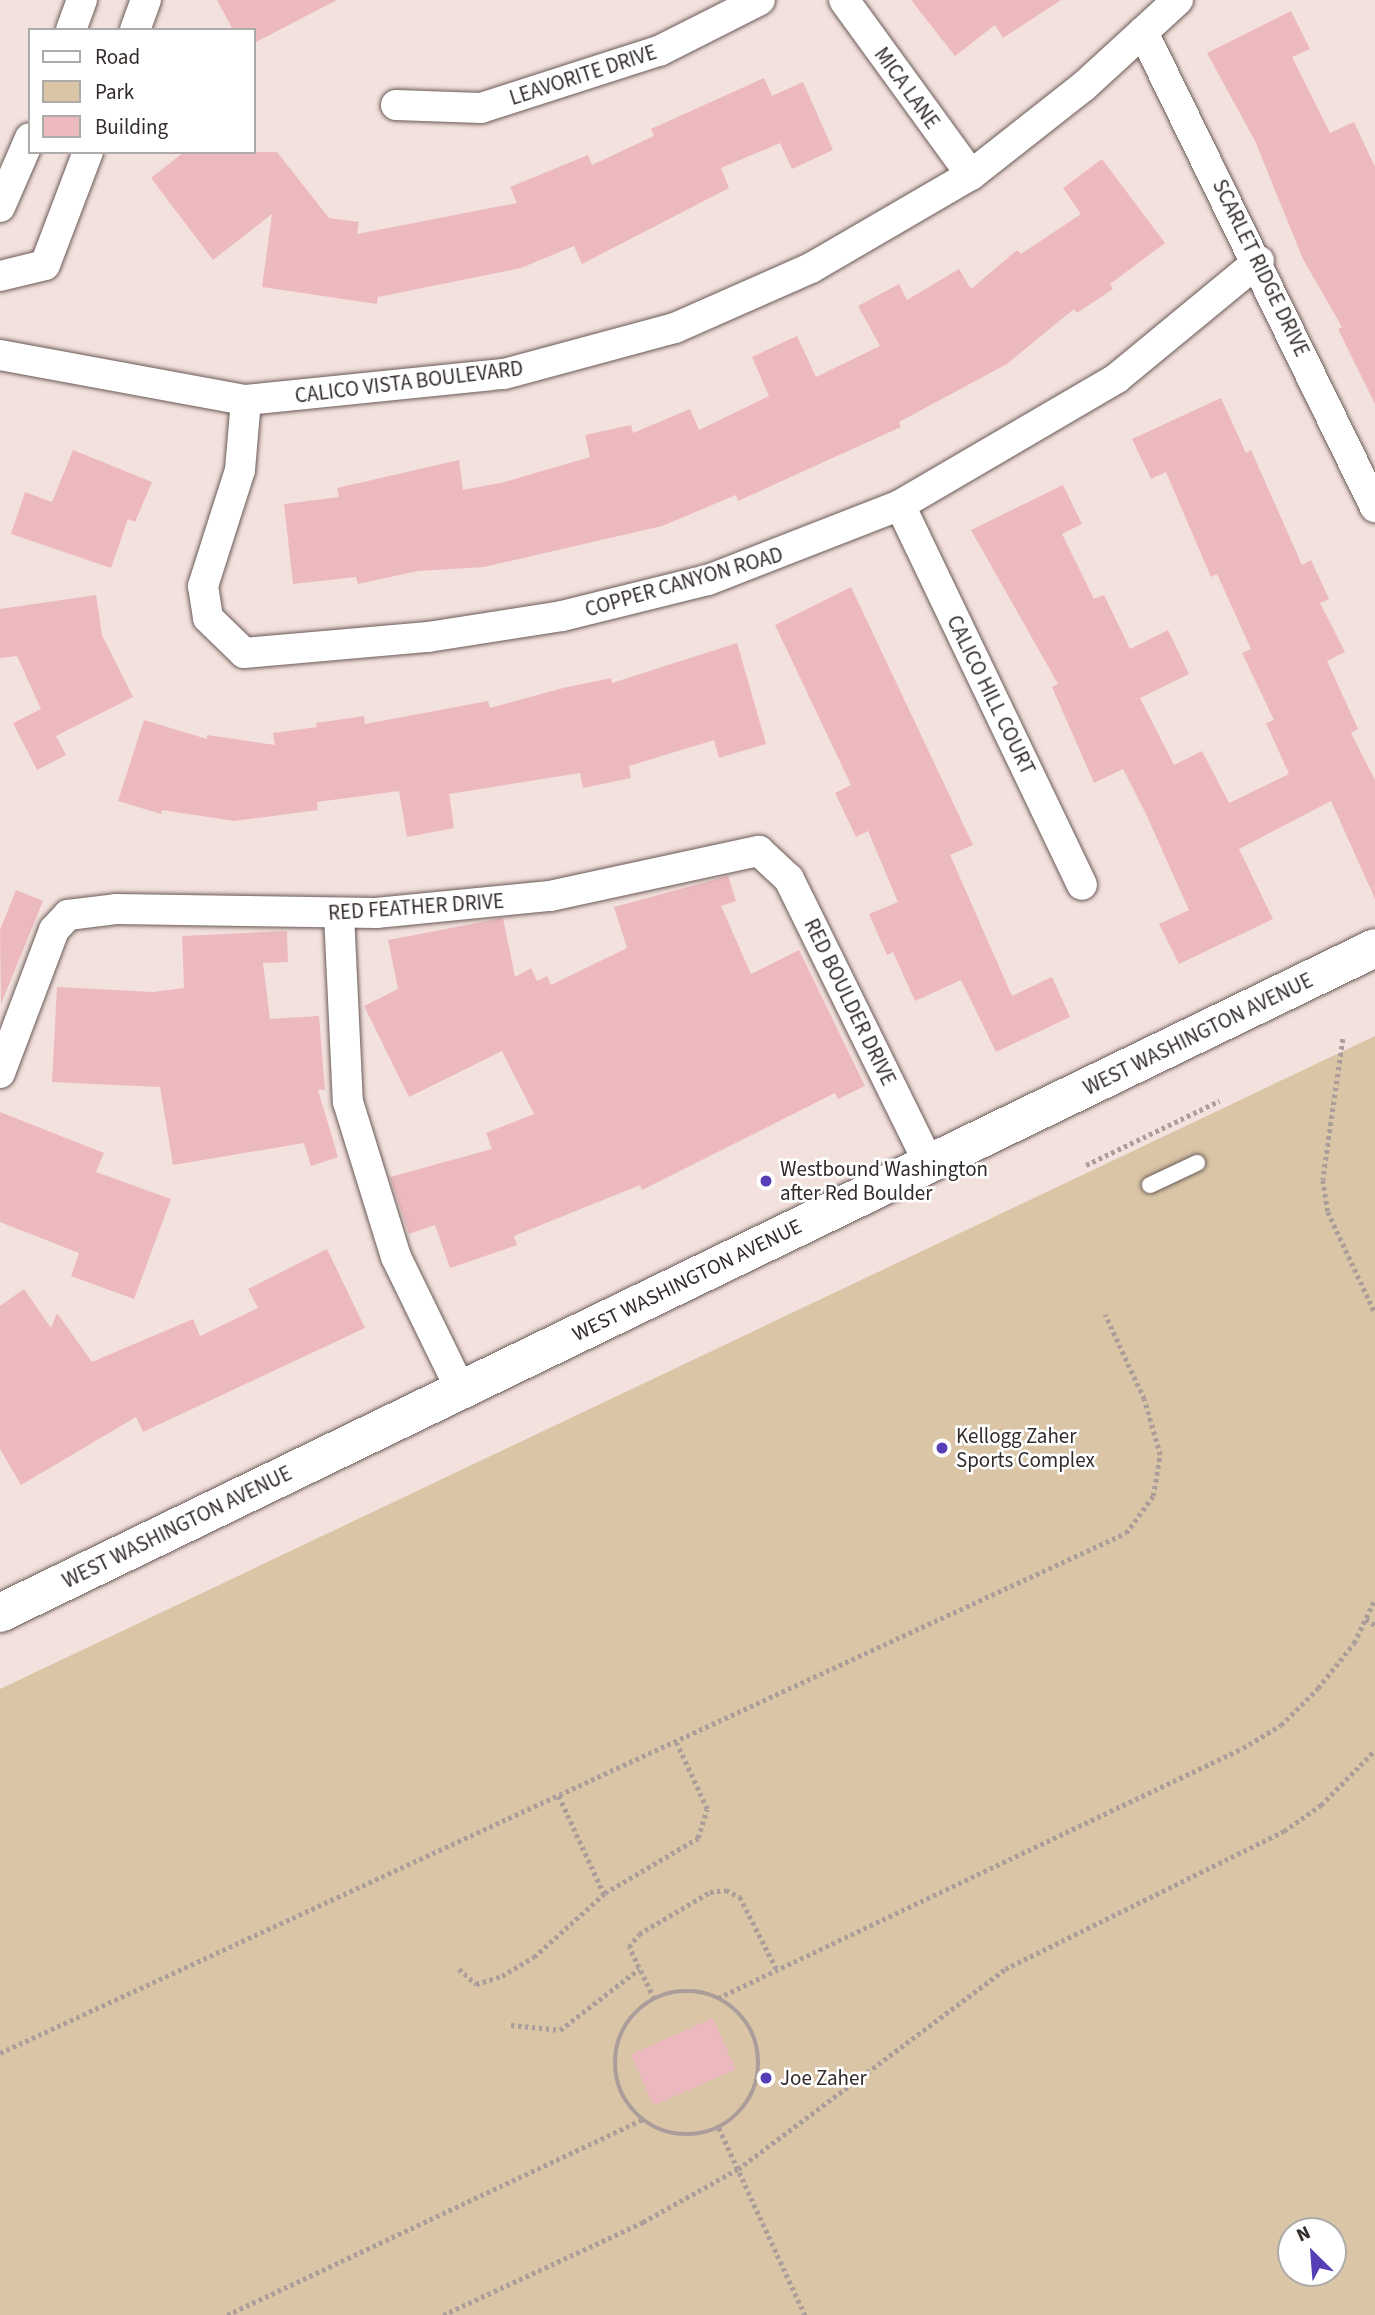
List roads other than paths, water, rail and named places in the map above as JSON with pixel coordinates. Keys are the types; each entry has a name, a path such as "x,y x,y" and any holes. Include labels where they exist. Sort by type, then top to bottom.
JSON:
{"main road":[{"name":"WEST WASHINGTON AVENUE","path":"0,1613 1375,948"}],"street":[{"path":"72,28 82,0"},
{"path":"136,28 146,0"},
{"name":"LEAVORITE DRIVE","path":"396,105 481,108 659,51 760,0"},
{"name":"MICA LANE","path":"844,0 971,175"},
{"name":"CALICO VISTA BOULEVARD","path":"0,355 246,400 504,374 674,328 811,268 971,175 1178,0"},
{"name":"SCARLET RIDGE DRIVE","path":"1143,32 1259,261 1375,507"},
{"path":"0,207 28,143"},
{"path":"0,276 46,265 87,154"},
{"name":"COPPER CANYON ROAD","path":"246,400 240,470 203,586 208,618 244,653 428,637 562,616 708,580 900,505 1117,378 1259,261"},
{"name":"CALICO HILL COURT","path":"900,505 1082,885"},
{"name":"RED FEATHER DRIVE","path":"0,1073 54,930 68,915 116,909 339,914 550,896 759,851"},
{"name":"RED BOULDER DRIVE","path":"759,851 789,879 929,1164"},
{"path":"339,914 348,1102 396,1257 461,1390"}],"lane":[{"path":"1150,1185 1197,1163"}],"place":[{"name":"Westbound Washington after Red Boulder","path":"766,1181"},
{"name":"Kellogg Zaher Sports Complex","path":"942,1448"},
{"name":"Joe Zaher","path":"766,2078"}]}
